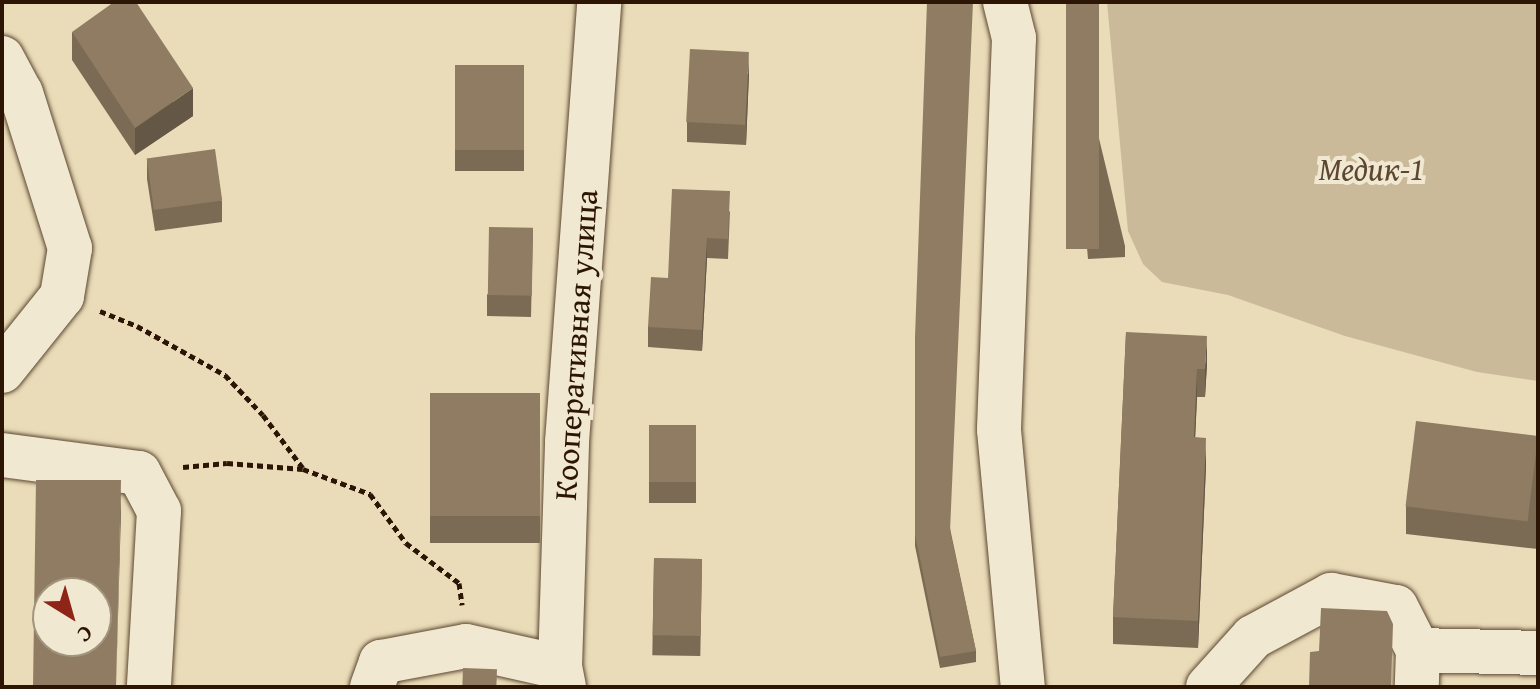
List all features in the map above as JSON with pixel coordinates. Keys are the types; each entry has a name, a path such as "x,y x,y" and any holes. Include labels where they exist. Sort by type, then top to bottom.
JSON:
{"street":[{"name":"Кооперативная улица","path":"562,677 567,442 599,2"},
{"path":"1005,2 1014,38 999,430 1023,687"},
{"path":"2,58 21,93 70,248 62,296 2,369"},
{"path":"2,455 139,473 159,511 149,687"},
{"path":"1208,687 1253,637 1331,595 1396,607 1418,668 1538,653"},
{"path":"372,687 381,662 466,646 562,677"}],"path":[{"path":"62,296 137,326 225,375 263,415 303,469"},
{"path":"139,473 227,463 303,469 370,494 406,543 459,583 466,646"}],"green space":[{"name":"Медик-1","path":"1107,2 1538,2 1538,381 1477,372 1345,336 1228,295 1162,282 1143,264 1128,231"}],"building":[{"path":"114,2 136,2 193,88 135,128 72,32"},
{"path":"927,2 973,2 950,531 976,651 940,657 915,534 915,337"},
{"path":"1066,2 1099,2 1099,249 1066,249"},
{"path":"690,49 749,52 745,125 686,122"},
{"path":"455,65 524,65 524,150 455,150"},
{"path":"215,149 222,200 154,210 147,159"},
{"path":"672,189 730,191 728,239 707,238 702,330 648,327 651,277 668,278"},
{"path":"489,227 533,228 532,296 488,295"},
{"path":"1126,332 1207,336 1205,369 1197,369 1194,437 1206,438 1198,621 1113,617"},
{"path":"430,393 540,393 540,516 430,516"},
{"path":"1416,421 1538,436 1528,521 1406,506"},
{"path":"649,425 696,425 696,482 649,482"},
{"path":"36,480 121,480 116,687 33,687 33,657 112,657 112,577 35,577"},
{"path":"654,558 702,559 701,636 653,635"},
{"path":"1321,608 1387,611 1393,624 1391,687 1309,687 1310,652 1319,651"},
{"path":"463,668 497,669 496,687 462,687"}]}
